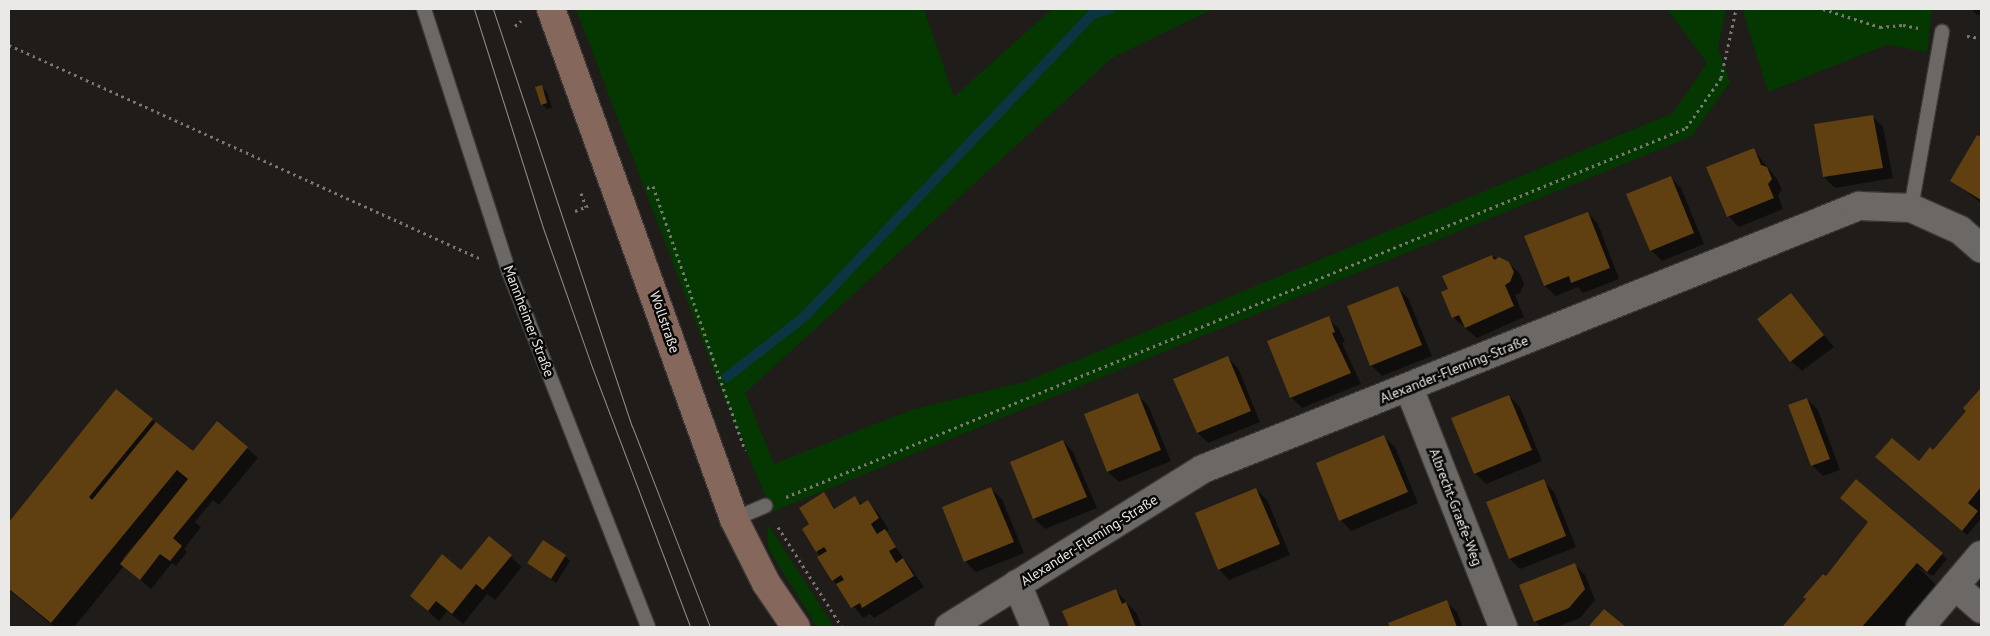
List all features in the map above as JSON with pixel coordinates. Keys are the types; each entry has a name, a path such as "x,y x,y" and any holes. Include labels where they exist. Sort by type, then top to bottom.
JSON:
{"street":[{"name":"Wollstraße","path":"551,9 620,196 734,518 766,582 796,627"},
{"name":"Alexander-Fleming-Straße","path":"949,627 1203,469 1859,206 1911,208 1960,230 1981,248"},
{"name":"Albrecht-Graefe-Weg","path":"1409,388 1503,627"},
{"path":"1920,627 1981,555"},
{"path":"1018,584 1035,627"},
{"path":"1955,586 1981,609"}],"lane":[{"name":"Mannheimer Straße","path":"424,9 509,272 648,627"},
{"path":"1911,208 1942,32"},
{"path":"734,518 765,506"}],"path":[{"path":"842,627 765,506 1686,128 1721,78 1736,9"},
{"path":"1823,9 1880,27 1903,25 1981,38"},
{"path":"515,26 522,23 519,16"},
{"path":"9,45 509,272"},
{"path":"620,196 653,186 748,459"},
{"path":"575,211 586,207"}],"green space":[{"path":"576,9 924,9 954,97 1052,9 1213,9 1112,58 745,393 774,464 911,410 1027,381 1673,113 1707,63 1667,9 1726,9 1718,47 1730,82 1692,136 772,512 725,400"},
{"path":"1748,9 1932,9 1927,52 1887,45 1768,92 1743,12"},
{"path":"767,523 834,627 817,627 768,548"}],"building":[{"path":"542,85 547,103 541,105 535,87"},
{"path":"1873,115 1883,168 1823,177 1814,124"},
{"path":"1977,135 1981,137 1981,200 1950,181"},
{"path":"1754,148 1761,165 1767,167 1772,179 1768,184 1774,198 1727,217 1706,167"},
{"path":"1671,176 1694,233 1650,251 1626,194"},
{"path":"1588,212 1610,268 1571,283 1569,276 1544,286 1524,236"},
{"path":"1492,255 1494,260 1499,257 1509,262 1514,272 1510,282 1505,285 1514,306 1465,328 1459,315 1452,318 1441,292 1448,289 1442,276"},
{"path":"1398,286 1422,345 1370,366 1347,306"},
{"path":"1791,293 1824,335 1790,362 1757,319"},
{"path":"1329,316 1335,332 1332,333 1351,373 1290,398 1267,341"},
{"path":"1228,356 1251,411 1197,433 1173,379"},
{"path":"1981,388 1981,487 1968,503 1978,511 1962,531 1875,457 1892,438 1919,461 1930,447 1933,450 1966,411 1963,408"},
{"path":"116,389 153,419 89,497 92,500 156,422 193,451 217,421 248,447 173,538 182,546 170,561 160,554 140,580 120,564 188,479 177,470 51,623 9,589 9,522"},
{"path":"1138,393 1161,450 1107,472 1084,414"},
{"path":"1509,395 1532,450 1474,474 1451,418"},
{"path":"1807,398 1830,459 1811,466 1788,405"},
{"path":"1384,435 1408,492 1339,521 1316,463"},
{"path":"1063,440 1087,497 1033,519 1010,462"},
{"path":"1544,479 1566,536 1509,559 1486,502"},
{"path":"1856,479 1943,553 1927,572 1917,563 1862,627 1782,627 1806,599 1803,597 1823,574 1826,576 1868,522 1840,498"},
{"path":"991,487 1014,542 964,562 942,507"},
{"path":"1256,488 1280,544 1218,570 1195,513"},
{"path":"824,492 834,509 855,496 860,505 868,500 879,518 871,524 877,534 885,529 896,547 889,551 896,563 903,558 914,576 862,608 860,603 851,608 836,584 844,580 841,575 832,581 817,557 827,551 824,547 816,552 802,529 809,524 799,508"},
{"path":"489,536 512,555 483,590 476,584 452,614 436,601 428,611 410,596 442,554 461,570"},
{"path":"543,540 566,555 551,579 527,563"},
{"path":"1575,563 1585,589 1569,608 1534,622 1519,585"},
{"path":"1116,589 1122,604 1126,602 1136,627 1069,627 1062,611"},
{"path":"1447,600 1457,627 1390,627 1388,623"},
{"path":"1604,609 1626,627 1588,627"}],"waterway":[{"path":"727,377 804,317 1093,14 1109,9"}],"tram line":[{"path":"474,9 542,225 592,367 690,627"},
{"path":"493,9 632,426 710,627"}]}
